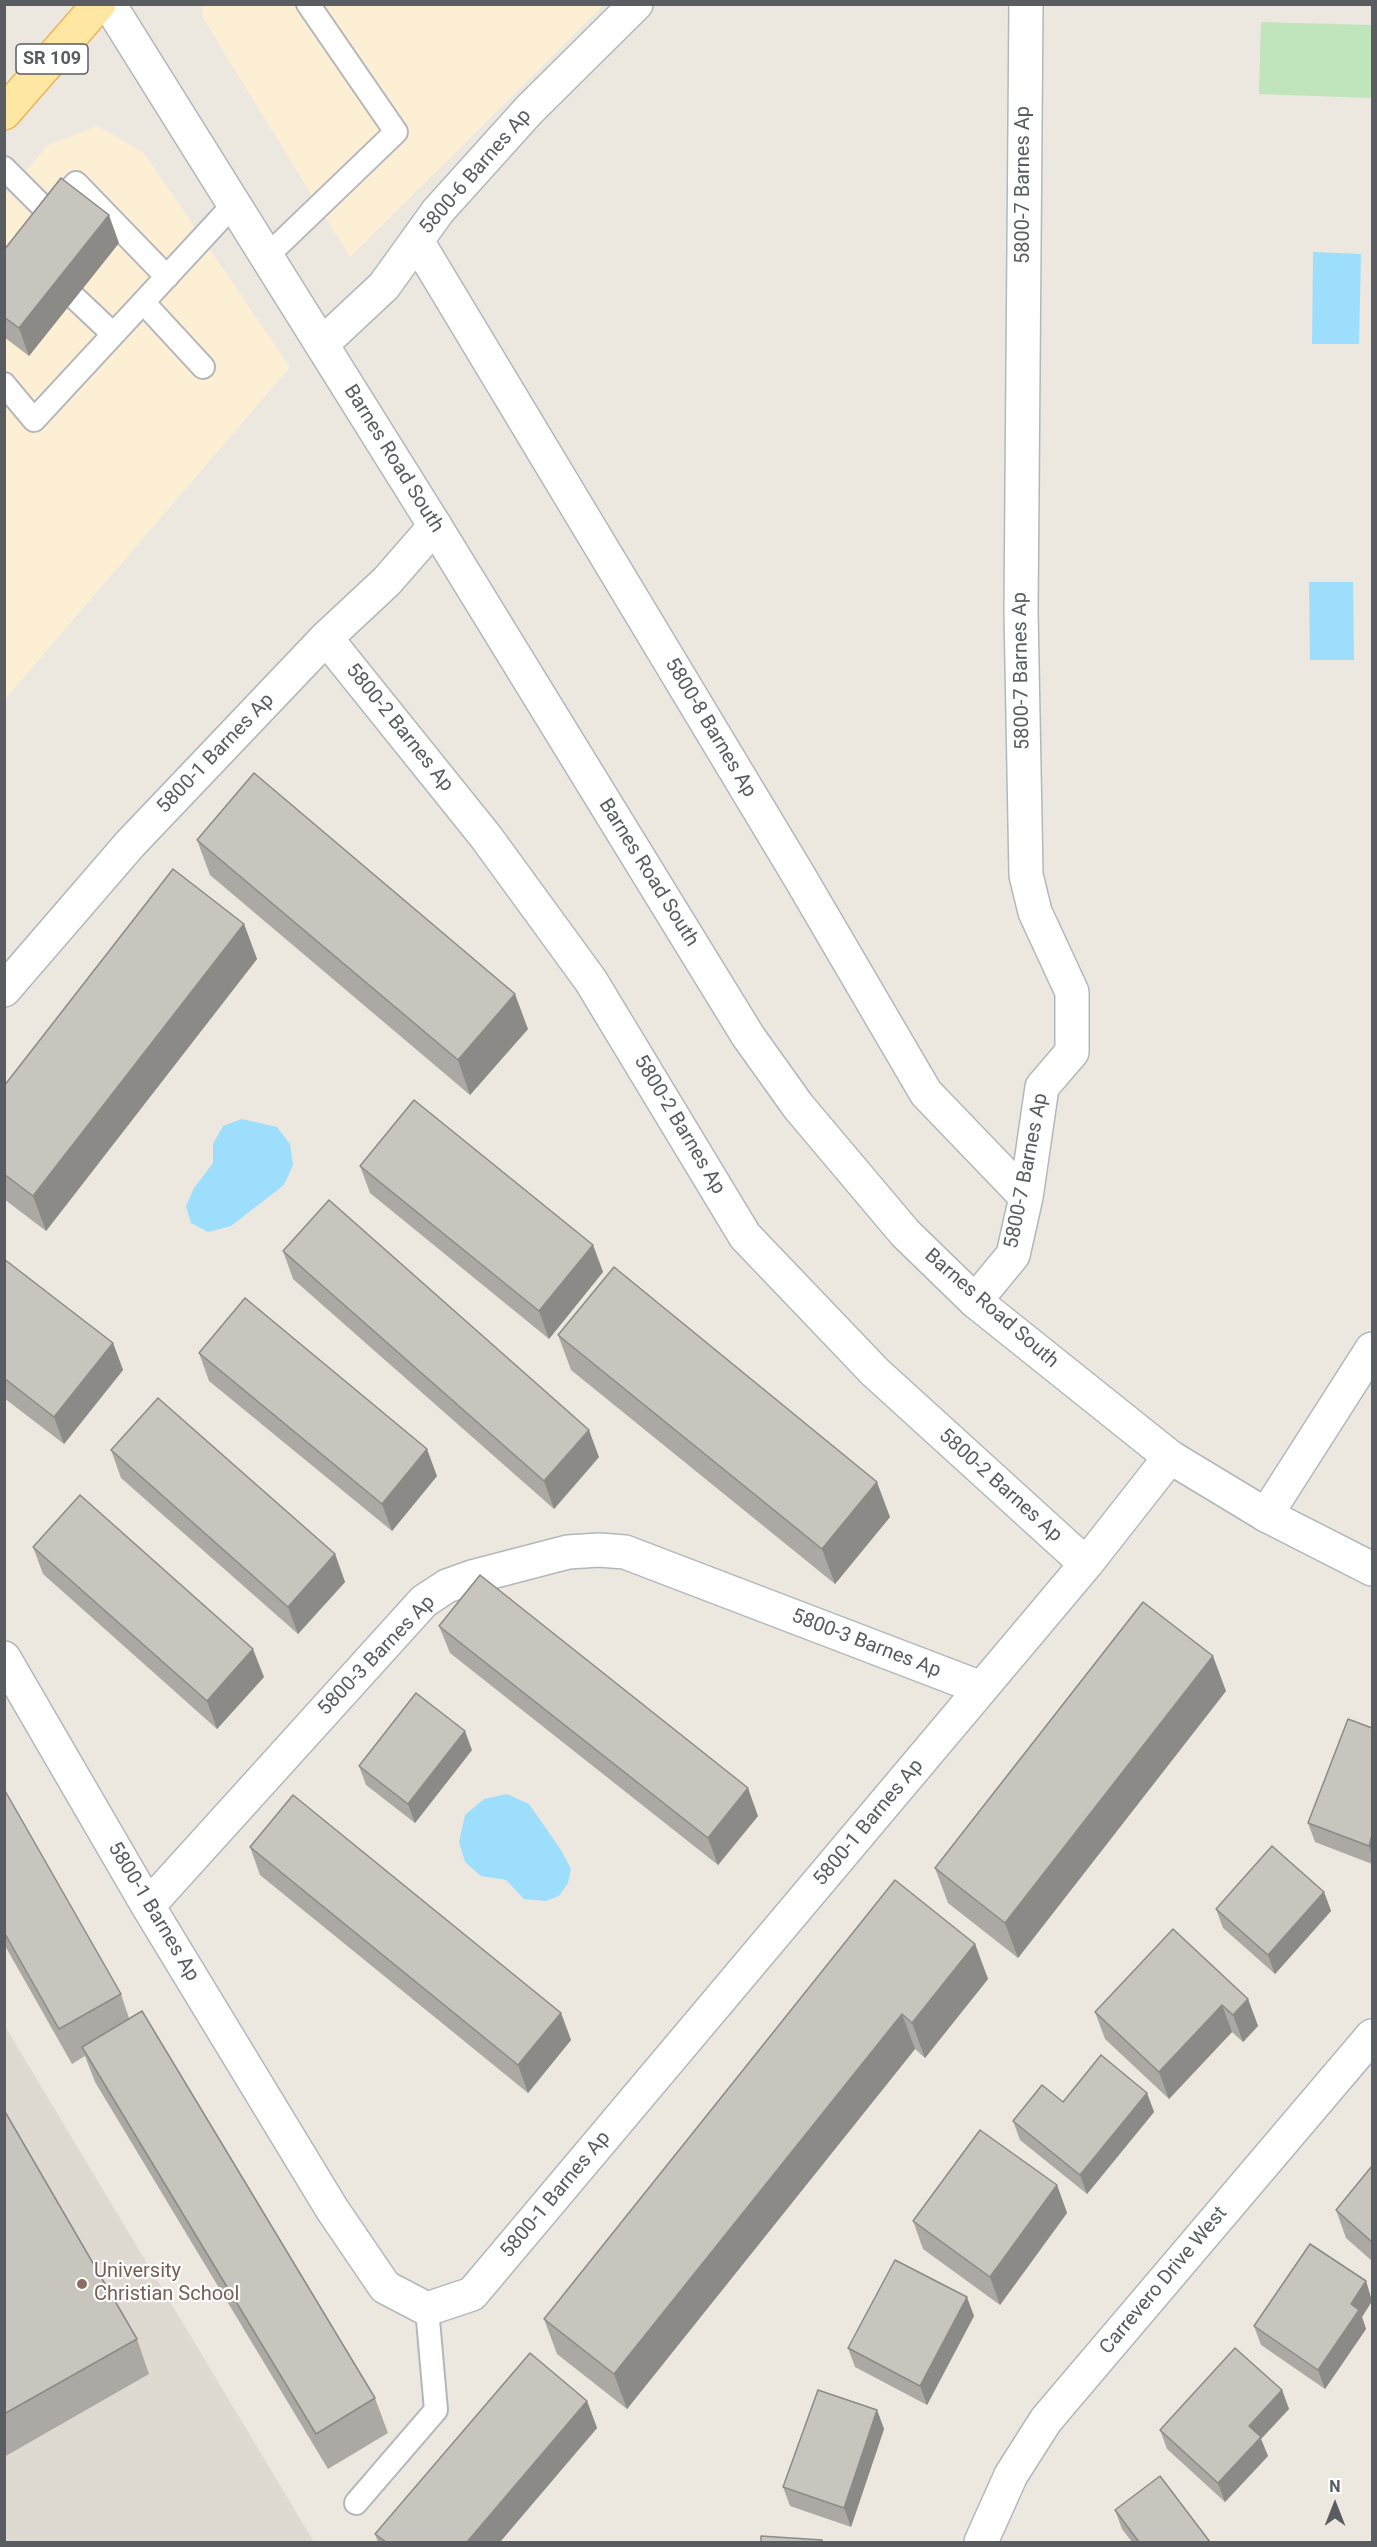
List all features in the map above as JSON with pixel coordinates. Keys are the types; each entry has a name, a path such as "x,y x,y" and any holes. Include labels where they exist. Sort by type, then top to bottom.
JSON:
{"main road":[{"name":"SR 109","path":"4,113 99,4"}],"street":[{"name":"Barnes Road South","path":"109,4 435,526 748,1036 798,1106 905,1233 975,1301 1170,1457 1266,1515 1372,1569"},
{"name":"5800-6 Barnes Ap","path":"322,344 384,286 438,211 529,110 636,4"},
{"name":"5800-7 Barnes Ap","path":"975,1301 1013,1255 1026,1197 1042,1087 1072,1052 1072,992 1035,912 1026,874 1021,611 1026,4"},
{"name":"5800-8 Barnes Ap","path":"417,241 799,876 926,1093 1026,1197"},
{"name":"5800-1 Barnes Ap","path":"4,990 130,844 326,638 387,581 435,526"},
{"name":"5800-2 Barnes Ap","path":"326,638 486,837 591,981 745,1236 875,1372 1086,1564"},
{"path":"1266,1515 1372,1349"},
{"name":"5800-1 Barnes Ap","path":"4,1658 148,1906 332,2209 385,2287 427,2309 472,2294 1086,1564 1170,1457"},
{"name":"5800-3 Barnes Ap","path":"148,1906 424,1601 447,1586 472,1577 568,1552 599,1550 625,1552 981,1688"},
{"name":"Carrevero Drive West","path":"981,2542 1011,2475 1046,2420 1372,2036"}],"lane":[{"path":"267,256 396,132 308,4"},
{"path":"4,168 42,221 76,183 167,277"},
{"path":"4,384 34,420 234,204"},
{"path":"75,298 113,334"},
{"path":"143,302 203,367"},
{"path":"356,2503 436,2410 427,2309"}],"shaded area":[{"path":"202,5 604,5 350,257 203,18"},
{"path":"98,126 144,153 290,367 5,699 5,196 48,145"},
{"name":"University Christian School","path":"5,2026 314,2542 5,2542"}],"green space":[{"path":"1261,22 1372,25 1372,98 1259,94"}],"water":[{"path":"1313,252 1361,254 1359,344 1312,344"},
{"path":"1309,582 1353,582 1354,660 1310,660"},
{"path":"242,1119 277,1127 290,1144 293,1165 284,1185 231,1226 208,1232 191,1223 186,1206 194,1188 213,1163 213,1144 223,1126"},
{"path":"507,1794 529,1804 561,1850 571,1869 568,1883 559,1896 546,1901 524,1899 506,1880 481,1876 465,1862 459,1842 465,1815 484,1799"}],"building":[{"path":"61,178 109,215 19,328 4,317 4,250"},
{"path":"254,773 515,994 458,1060 197,840"},
{"path":"173,869 244,924 33,1196 4,1174 4,1086"},
{"path":"414,1100 593,1245 539,1311 360,1166"},
{"path":"329,1200 589,1430 544,1481 283,1251"},
{"path":"4,1259 113,1343 54,1417 4,1378"},
{"path":"614,1267 877,1482 822,1549 558,1335"},
{"path":"245,1298 427,1449 382,1504 199,1353"},
{"path":"158,1398 335,1554 288,1607 111,1450"},
{"path":"80,1495 253,1649 207,1701 33,1547"},
{"path":"480,1575 748,1788 708,1838 439,1626"},
{"path":"1143,1602 1213,1656 1005,1923 935,1868"},
{"path":"416,1693 465,1731 408,1804 359,1766"},
{"path":"1348,1719 1372,1728 1372,1835 1369,1846 1308,1823"},
{"path":"4,1789 121,1994 59,2029 4,1932"},
{"path":"293,1795 561,2013 518,2065 250,1847"},
{"path":"1272,1846 1324,1892 1268,1955 1216,1909"},
{"path":"895,1880 975,1944 912,2023 902,2014 614,2374 544,2319"},
{"path":"1173,1929 1248,1999 1233,2015 1222,2005 1159,2072 1095,2012"},
{"path":"142,2011 375,2398 316,2434 82,2047"},
{"path":"1101,2055 1147,2093 1080,2175 1013,2121 1042,2085 1063,2102"},
{"path":"4,2110 137,2339 4,2414"},
{"path":"980,2130 1057,2185 990,2277 913,2221"},
{"path":"1372,2166 1372,2242 1336,2210"},
{"path":"1310,2244 1366,2281 1351,2304 1359,2310 1318,2370 1254,2326"},
{"path":"895,2260 967,2297 920,2386 848,2348"},
{"path":"1235,2348 1282,2390 1249,2426 1261,2437 1218,2483 1160,2430"},
{"path":"530,2353 587,2401 467,2542 386,2542 375,2534"},
{"path":"818,2390 877,2410 844,2508 783,2487"},
{"path":"1160,2476 1210,2542 1139,2542 1115,2510"},
{"path":"761,2536 822,2540 822,2542 761,2542"}],"place":[{"name":"University Christian School","path":"82,2284"}]}
